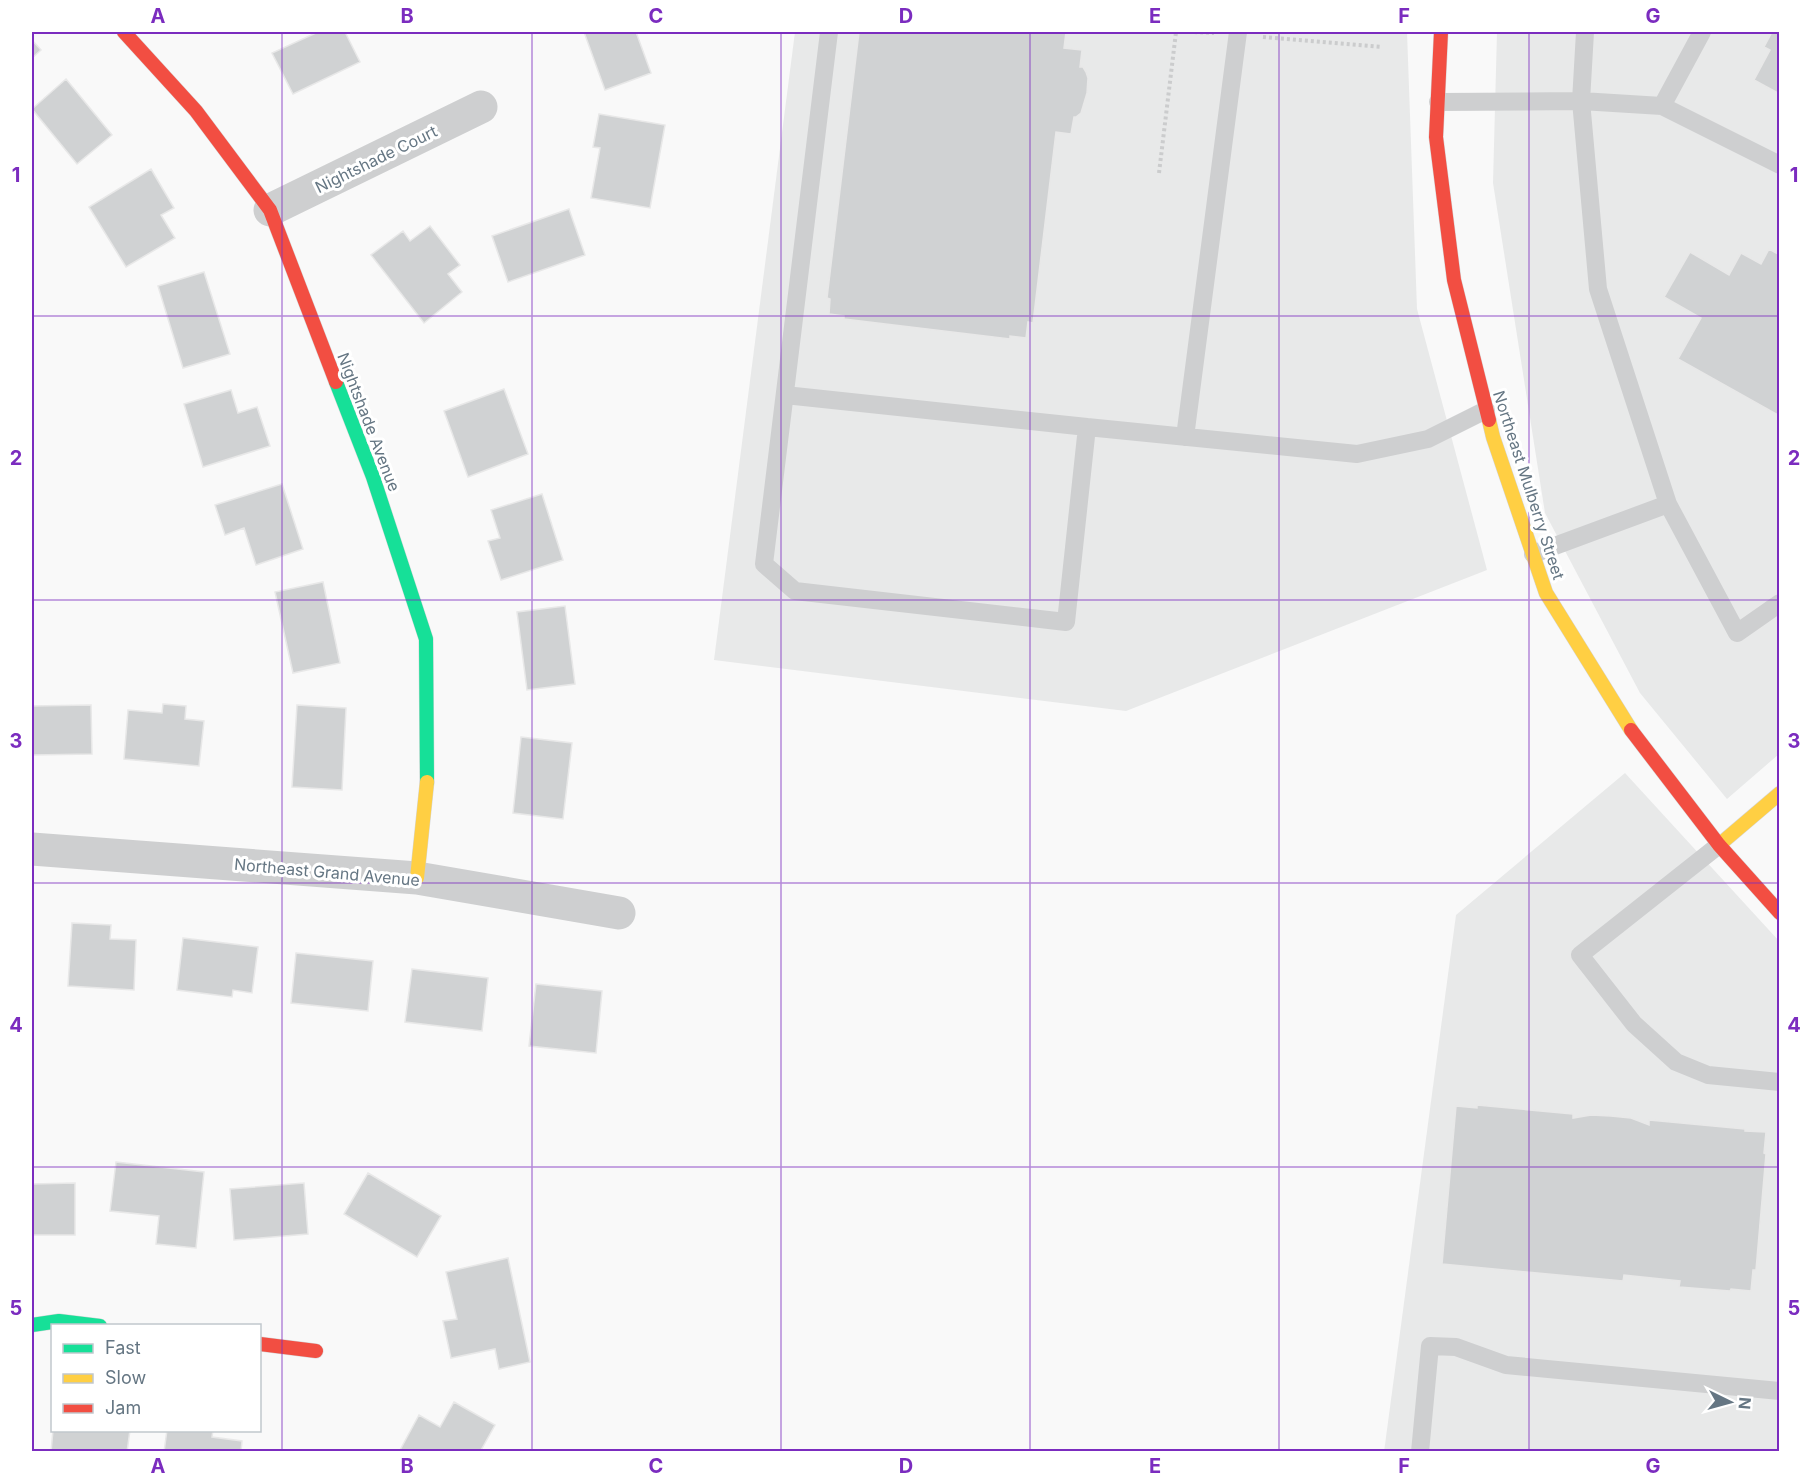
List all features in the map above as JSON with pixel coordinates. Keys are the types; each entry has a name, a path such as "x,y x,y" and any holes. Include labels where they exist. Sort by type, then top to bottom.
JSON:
{"street":[{"name":"Nightshade Avenue","path":"124,32 196,111 270,210 373,477 426,639 427,784 417,878"},
{"name":"Northeast Mulberry Street","path":"1441,32 1436,137 1454,280 1493,437 1546,593 1634,735 1719,845 1779,913"},
{"name":"Nightshade Court","path":"270,210 481,107"},
{"path":"1719,845 1779,794"},
{"name":"Northeast Grand Avenue","path":"32,849 417,878 620,913"},
{"path":"32,1325 59,1321 84,1324"},
{"path":"261,1344 316,1351"}],"lane":[{"path":"829,32 764,564 795,591 1066,622 1087,427"},
{"path":"1585,32 1581,101 1598,289 1668,504 1737,633 1779,603"},
{"path":"1662,106 1702,32"},
{"path":"1185,437 1238,33"},
{"path":"1438,102 1581,101 1662,106 1779,165"},
{"path":"785,395 1357,454 1428,439 1486,410"},
{"path":"1533,554 1668,504"},
{"path":"1719,845 1580,955 1634,1024 1676,1062 1708,1075 1779,1082"},
{"path":"1420,1452 1430,1346 1456,1347 1506,1365 1779,1390"}],"path":[{"path":"1159,172 1176,32"},
{"path":"1194,32 1238,33 1382,47"}],"shaded area":[{"path":"795,32 1407,32 1417,309 1487,570 1126,711 714,660"},
{"path":"1497,32 1779,32 1779,754 1727,799 1640,693 1545,513 1493,183"},
{"path":"1625,773 1779,941 1779,1451 1384,1452 1456,915"}],"building":[{"path":"318,32 345,32 360,62 293,94 272,53"},
{"path":"584,32 636,32 651,73 605,90"},
{"path":"859,32 1066,32 1064,48 1082,50 1080,67 1083,67 1088,78 1087,93 1081,113 1074,117 1071,134 1056,132 1033,323 1028,322 1026,338 1010,336 1010,339 844,319 844,316 829,314 830,299 827,298"},
{"path":"1772,32 1780,32 1780,94 1754,80 1770,50 1764,47"},
{"path":"32,40 41,50 32,58"},
{"path":"66,79 112,135 77,164 32,109"},
{"path":"599,114 665,125 650,208 591,198 600,148 593,147"},
{"path":"151,169 174,208 161,215 175,238 126,267 89,207"},
{"path":"569,209 585,255 508,282 492,236"},
{"path":"430,226 460,265 448,274 462,292 424,323 371,255 403,231 410,241"},
{"path":"1769,249 1780,255 1780,416 1678,359 1701,318 1664,297 1690,252 1729,275 1741,253 1761,264"},
{"path":"204,272 230,354 183,368 158,286"},
{"path":"504,389 528,454 468,477 444,411"},
{"path":"231,390 238,413 257,407 270,446 203,467 184,404"},
{"path":"282,484 303,549 256,565 244,528 225,535 215,505"},
{"path":"542,494 563,560 501,580 488,541 500,538 491,510"},
{"path":"323,582 340,663 293,673 275,592"},
{"path":"565,606 575,684 527,690 517,612"},
{"path":"163,704 186,706 185,719 204,721 199,766 124,759 128,710 162,713"},
{"path":"91,705 92,754 32,755 32,706"},
{"path":"297,705 346,708 342,790 292,787"},
{"path":"521,737 572,743 563,819 513,813"},
{"path":"72,923 111,925 110,939 136,940 134,990 68,986"},
{"path":"183,938 258,947 252,993 233,990 232,997 177,990"},
{"path":"296,953 373,961 368,1011 291,1003"},
{"path":"412,969 488,978 482,1031 405,1022"},
{"path":"536,984 602,991 596,1053 529,1046"},
{"path":"1477,1105 1573,1114 1573,1118 1591,1115 1611,1116 1631,1118 1649,1125 1649,1120 1766,1132 1756,1270 1753,1270 1751,1291 1679,1287 1680,1281 1624,1275 1623,1281 1442,1264 1456,1106 1477,1108"},
{"path":"116,1162 204,1172 196,1248 156,1244 159,1216 110,1211"},
{"path":"368,1173 441,1216 417,1257 344,1214"},
{"path":"75,1183 75,1235 32,1235 32,1184"},
{"path":"304,1183 308,1234 234,1240 230,1189"},
{"path":"508,1258 530,1362 499,1369 495,1349 451,1358 443,1321 457,1319 446,1272"},
{"path":"454,1402 495,1425 480,1452 399,1452 419,1415 440,1427"},
{"path":"53,1432 130,1432 127,1452 51,1452"},
{"path":"167,1432 213,1432 212,1437 242,1441 241,1452 164,1452"}],"traffic: fast":[{"path":"336,382 373,477 426,639 427,782"},
{"path":"32,1325 59,1321 84,1324"}],"traffic: slow":[{"path":"1489,420 1546,593 1631,730"},
{"path":"417,878 427,782"},
{"path":"1719,845 1780,793"}],"traffic: jam":[{"path":"124,32 196,111 270,210 336,382"},
{"path":"1441,32 1436,137 1454,280 1489,420"},
{"path":"1631,730 1719,845 1780,913"},
{"path":"261,1344 316,1351"}]}
